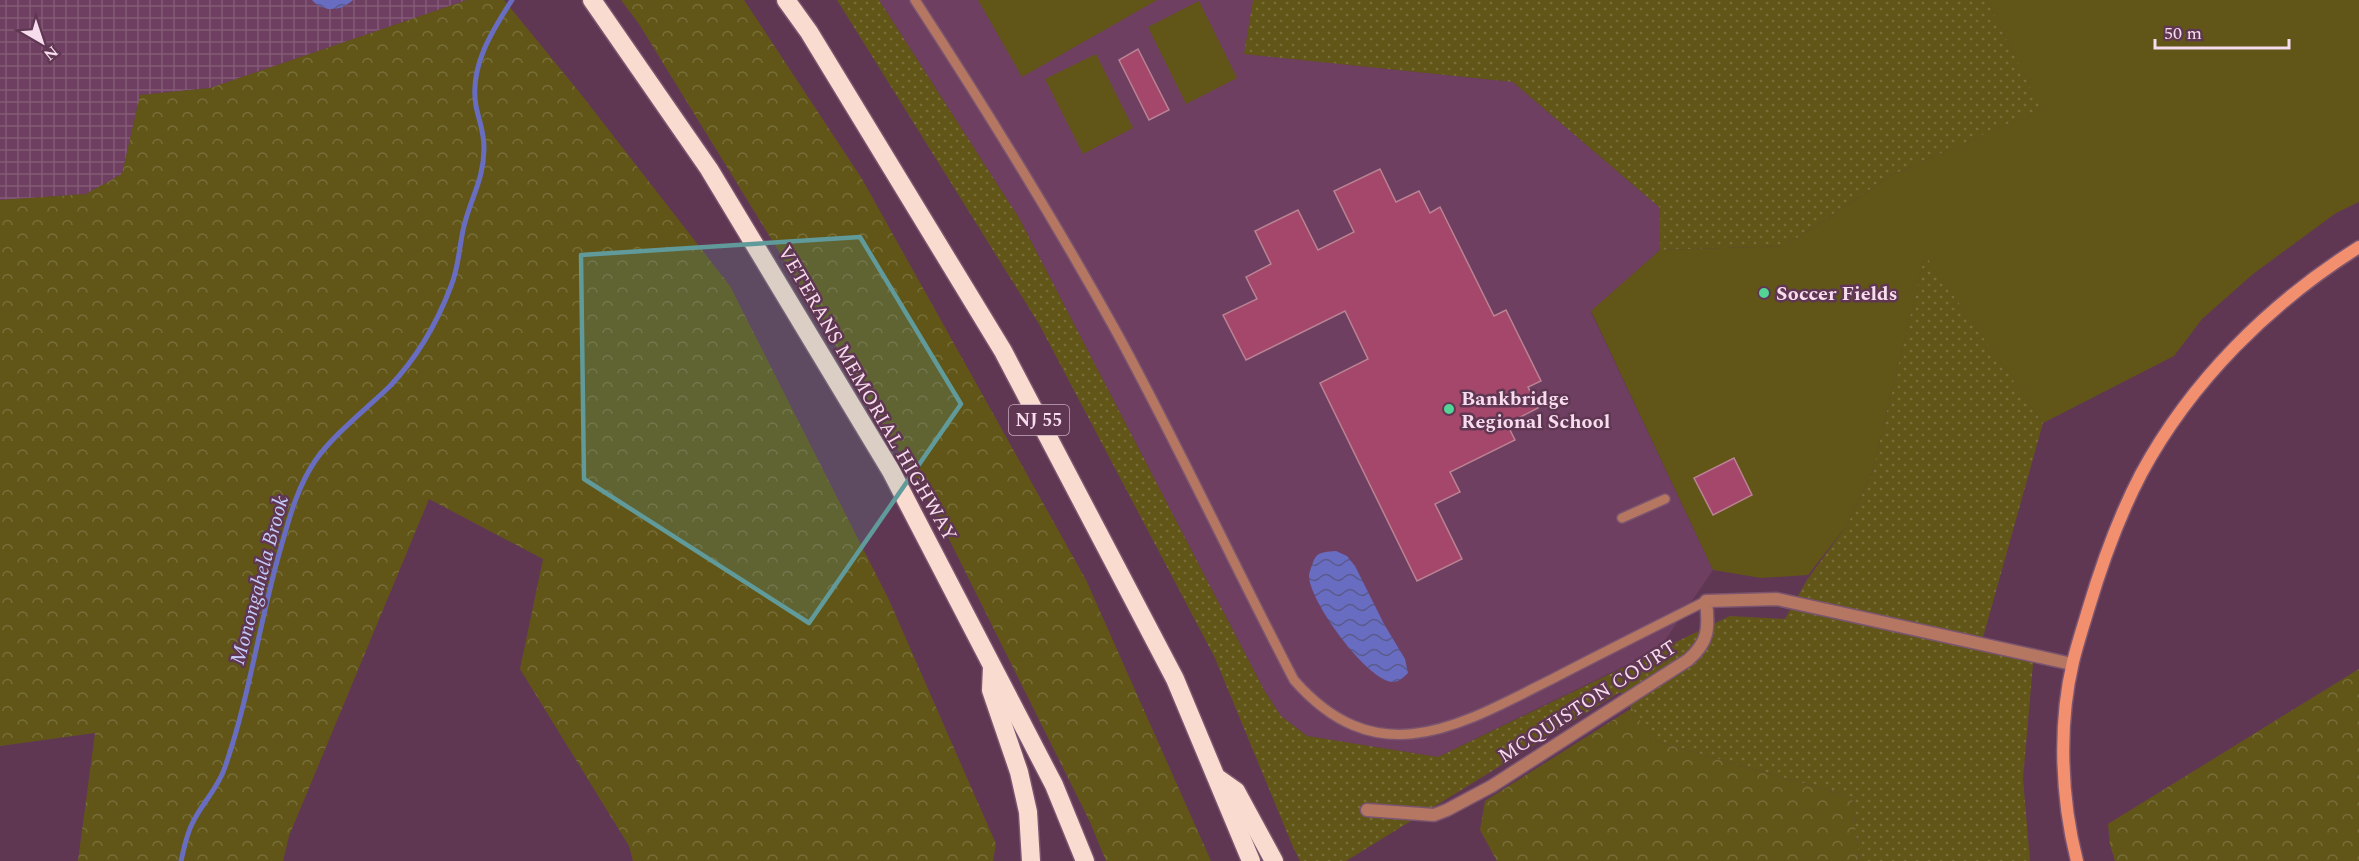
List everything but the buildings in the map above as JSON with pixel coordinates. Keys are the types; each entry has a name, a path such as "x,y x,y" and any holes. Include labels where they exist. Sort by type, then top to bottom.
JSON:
{"highway":[{"name":"VETERANS MEMORIAL HIGHWAY","path":"592,0 709,169 769,265 891,471 1054,785 1085,861"},
{"name":"NJ 55","path":"786,0 809,32 1003,351 1175,679 1251,861"},
{"path":"992,665 991,690 1019,772 1028,813 1031,861"},
{"path":"1216,776 1236,791 1274,861"}],"street":[{"path":"2077,861 2069,821 2064,770 2064,738 2072,663 2102,566 2120,519 2142,474 2186,405 2217,366 2262,320 2309,281 2359,247"},
{"path":"1706,601 1777,600 2072,663"},
{"name":"MCQUISTON COURT","path":"1367,810 1434,815 1492,786 1572,736 1701,649 1708,622 1706,601"}],"lane":[{"path":"915,0 973,89 1088,280 1180,453 1294,680 1311,699 1347,723 1366,731 1398,735 1437,730 1483,714 1706,601"},
{"path":"1622,518 1665,499"}],"highlighted area":[{"path":"860,237 961,404 809,623 584,479 581,255"}],"shaded area":[{"path":"0,0 467,0 210,88 140,95 122,174 86,194 0,200"},
{"path":"879,0 1253,0 1245,54 1513,82 1660,208 1660,250 1591,312 1713,570 1659,649 1438,757 1307,736 1281,716 1264,690 1019,218"}],"green space":[{"path":"467,0 504,0 580,93 730,286 889,600 996,844 993,861 633,861 629,846 520,669 543,559 429,499 289,836 283,861 78,861 95,733 0,746 0,200 86,194 122,174 140,95 210,88"},
{"path":"621,0 744,0 862,179 1086,580 1211,861 1106,861 1090,822 937,515 799,284 639,24"},
{"path":"837,0 879,0 1019,218 1264,690 1281,716 1307,736 1438,757 1730,616 1785,619 1807,580 1847,525 1872,473 1925,254 2043,423 1982,641 2034,652 2023,779 2030,861 1859,861 1852,797 1652,740 1620,692 1346,861 1300,861 1215,658 1039,324"},
{"path":"978,0 1157,0 1022,77"},
{"path":"1253,0 1987,0 2042,109 1892,175 1785,246 1660,250 1660,208 1513,82 1244,54"},
{"name":"Soccer Fields","path":"1987,0 2359,0 2359,202 2336,213 2253,274 2202,319 2174,356 2043,423 1925,255 1872,473 1847,525 1808,575 1761,578 1713,570 1591,311 1660,250 1785,246 1892,175 2041,109"},
{"path":"1199,1 1237,78 1186,104 1148,27"},
{"path":"1096,54 1133,128 1083,154 1045,79"},
{"path":"2359,669 2359,861 2115,861 2110,845 2108,824"},
{"path":"1632,708 1652,740 1852,797 1859,861 1497,861 1480,830 1485,801"}],"water":[{"path":"312,0 353,0 338,8 327,9"},
{"path":"1336,551 1347,556 1355,566 1384,624 1405,659 1408,673 1399,680 1393,682 1382,678 1369,668 1341,638 1318,602 1311,587 1309,575 1312,564 1319,554"}],"waterway":[{"name":"Monongahela Brook","path":"181,861 190,829 222,775 247,688 279,554 293,506 308,472 331,442 389,387 409,364 433,327 451,286 464,226 480,179 483,159 483,136 476,106 476,77 490,37 512,0"}],"place":[{"name":"Soccer Fields","path":"1764,293"},
{"name":"Bankbridge Regional School","path":"1449,409"}]}
